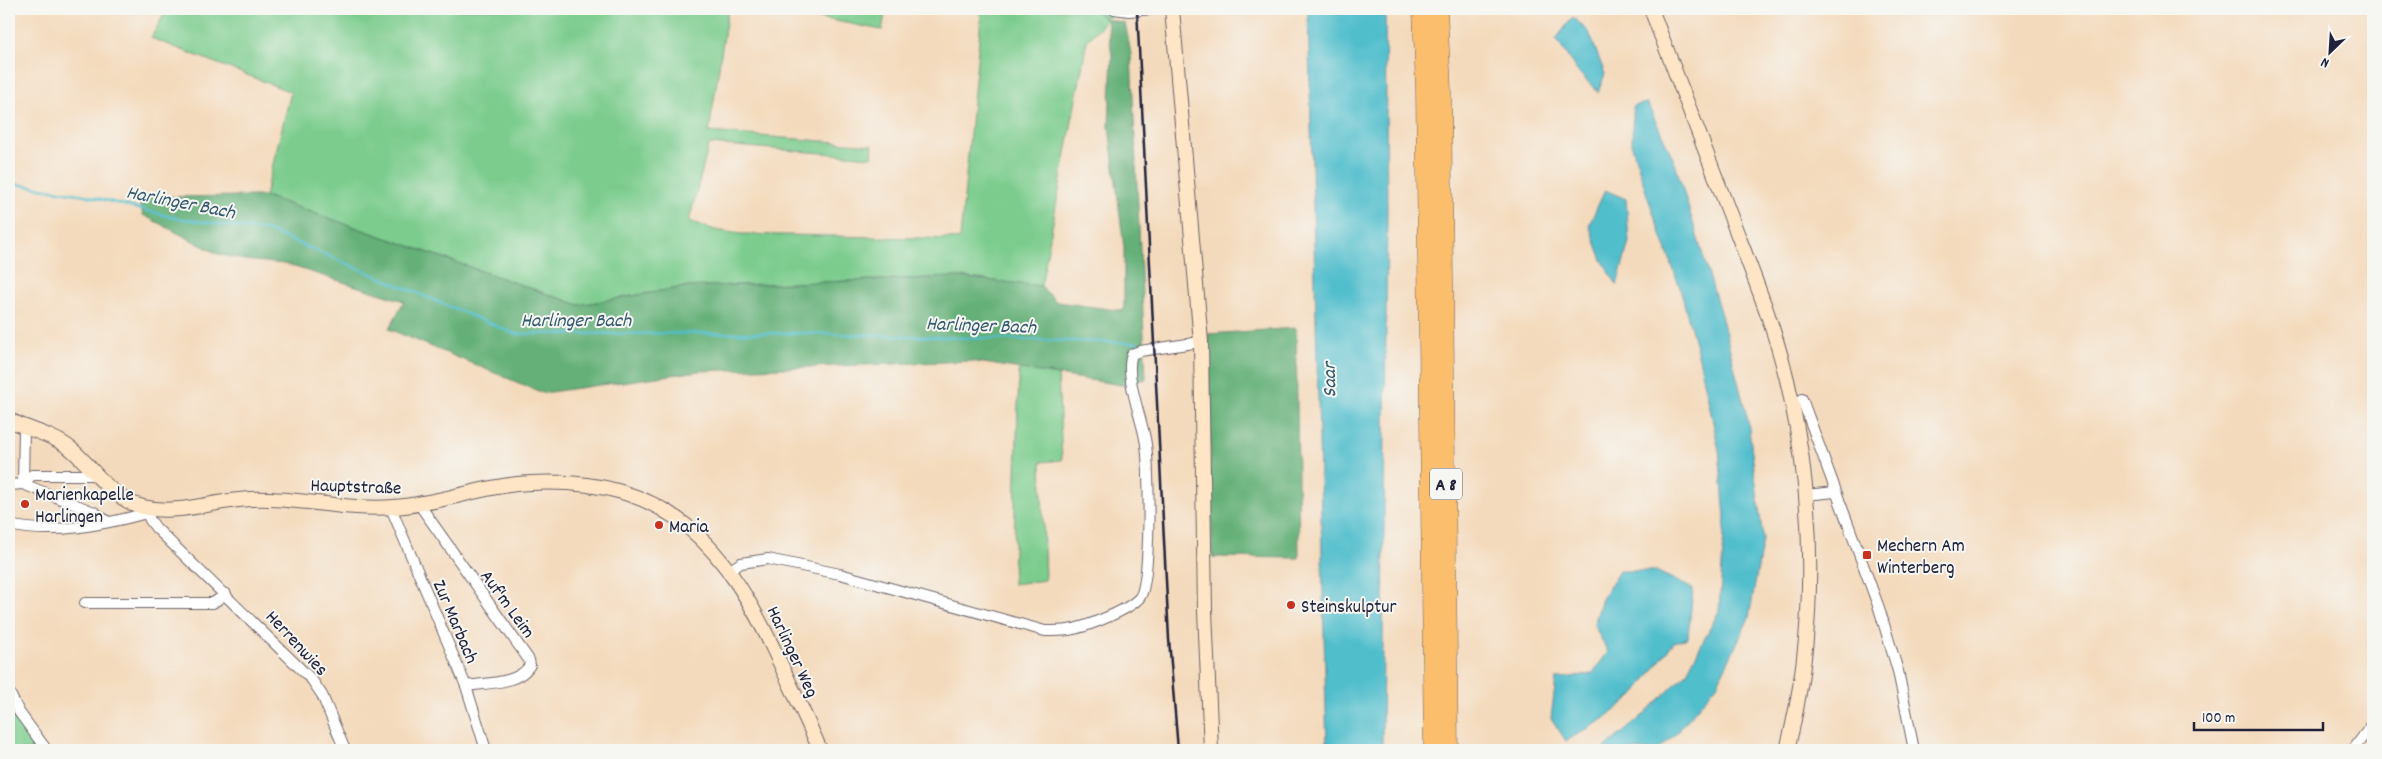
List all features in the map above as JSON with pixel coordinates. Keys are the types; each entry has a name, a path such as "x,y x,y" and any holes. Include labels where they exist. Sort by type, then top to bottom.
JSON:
{"highway":[{"name":"A 8","path":"1422,9 1435,180"},
{"name":"A 8","path":"1433,750 1435,180 1438,9"},
{"name":"A 8","path":"1435,218 1450,750"}],"main road":[{"path":"1172,9 1201,342 1205,620 1211,750"},
{"path":"1652,9 1761,295 1791,396 1802,453 1809,564 1807,626 1801,679 1787,750"},
{"name":"Hauptstraße","path":"9,420 52,438 70,449 118,497 146,510 161,510 251,499 390,508 527,483 594,485 630,495 667,512 706,543 730,570"},
{"name":"Harlinger Weg","path":"730,570 766,633 820,750"}],"street":[{"path":"1114,9 1129,12 1155,9"},
{"path":"730,570 741,563 768,559 840,574 1045,631 1068,630 1086,625 1128,607 1140,597 1146,582 1148,558 1146,441 1130,361 1132,354 1140,351 1201,342"},
{"path":"1802,399 1879,608 1898,671 1914,750"},
{"path":"22,484 24,427"},
{"path":"22,484 32,475 94,475"},
{"path":"9,485 22,484 94,512 107,521"},
{"path":"1806,495 1835,492"},
{"name":"Auf'm Leim","path":"419,504 529,660 530,665 526,673 518,677 466,686"},
{"name":"Zur Marbach","path":"390,508 466,686 486,750"},
{"path":"9,525 44,530 64,529 107,521 146,510"},
{"name":"Herrenwies","path":"146,510 156,528 226,594 312,680 322,694 345,750"},
{"path":"85,603 214,603 226,594"},
{"path":"9,692 19,712 46,749"},
{"path":"2353,750 2373,723"}],"green space":[{"path":"167,9 728,9 709,132 873,145 872,157 709,144 689,221 715,230 741,234 960,239 981,18 978,9 1092,9 1107,20 1087,41 1041,286 957,277 684,287 579,305 265,196 291,92 151,38"},
{"path":"773,9 857,9 885,14 882,30"},
{"path":"1092,9 1116,9 1107,19 1125,23 1131,54 1146,379 1121,385 971,361 700,371 543,393 389,329 404,301 285,264 245,260 218,254 143,215 137,197 265,196 579,305 684,287 957,277 1041,286 1057,302 1124,311 1124,248 1109,126 1112,55 1107,20"},
{"path":"1296,328 1299,558 1212,557 1208,334"},
{"path":"1019,368 1058,375 1062,460 1041,462 1045,580 1013,584"},
{"path":"9,698 45,750 9,750"}],"water":[{"name":"Saar","path":"1308,9 1385,9 1387,211 1382,750 1327,750"},
{"path":"1573,17 1589,32 1605,74 1598,92 1577,71 1556,39"},
{"path":"1647,103 1674,160 1721,315 1748,421 1763,539 1749,618 1717,685 1673,737 1658,750 1602,750 1639,719 1686,674 1719,611 1725,517 1719,450 1699,358 1680,288 1632,146 1633,106"},
{"path":"1605,190 1626,199 1629,242 1617,285 1602,260 1589,225"},
{"path":"1619,571 1656,571 1693,589 1688,638 1674,642 1635,694 1604,719 1566,741 1551,718 1556,679 1592,674 1608,652 1594,625 1602,599"}],"waterway":[{"name":"Harlinger Bach","path":"9,183 85,195 175,218 269,231 515,334 804,333 1138,343"}],"railway":[{"path":"1137,9 1169,639 1178,750"}],"place":[{"name":"Marienkapelle Harlingen","path":"25,504"},
{"name":"Maria","path":"659,525"},
{"name":"Mechern Am Winterberg","path":"1867,555"},
{"name":"Steinskulptur","path":"1291,605"}]}
